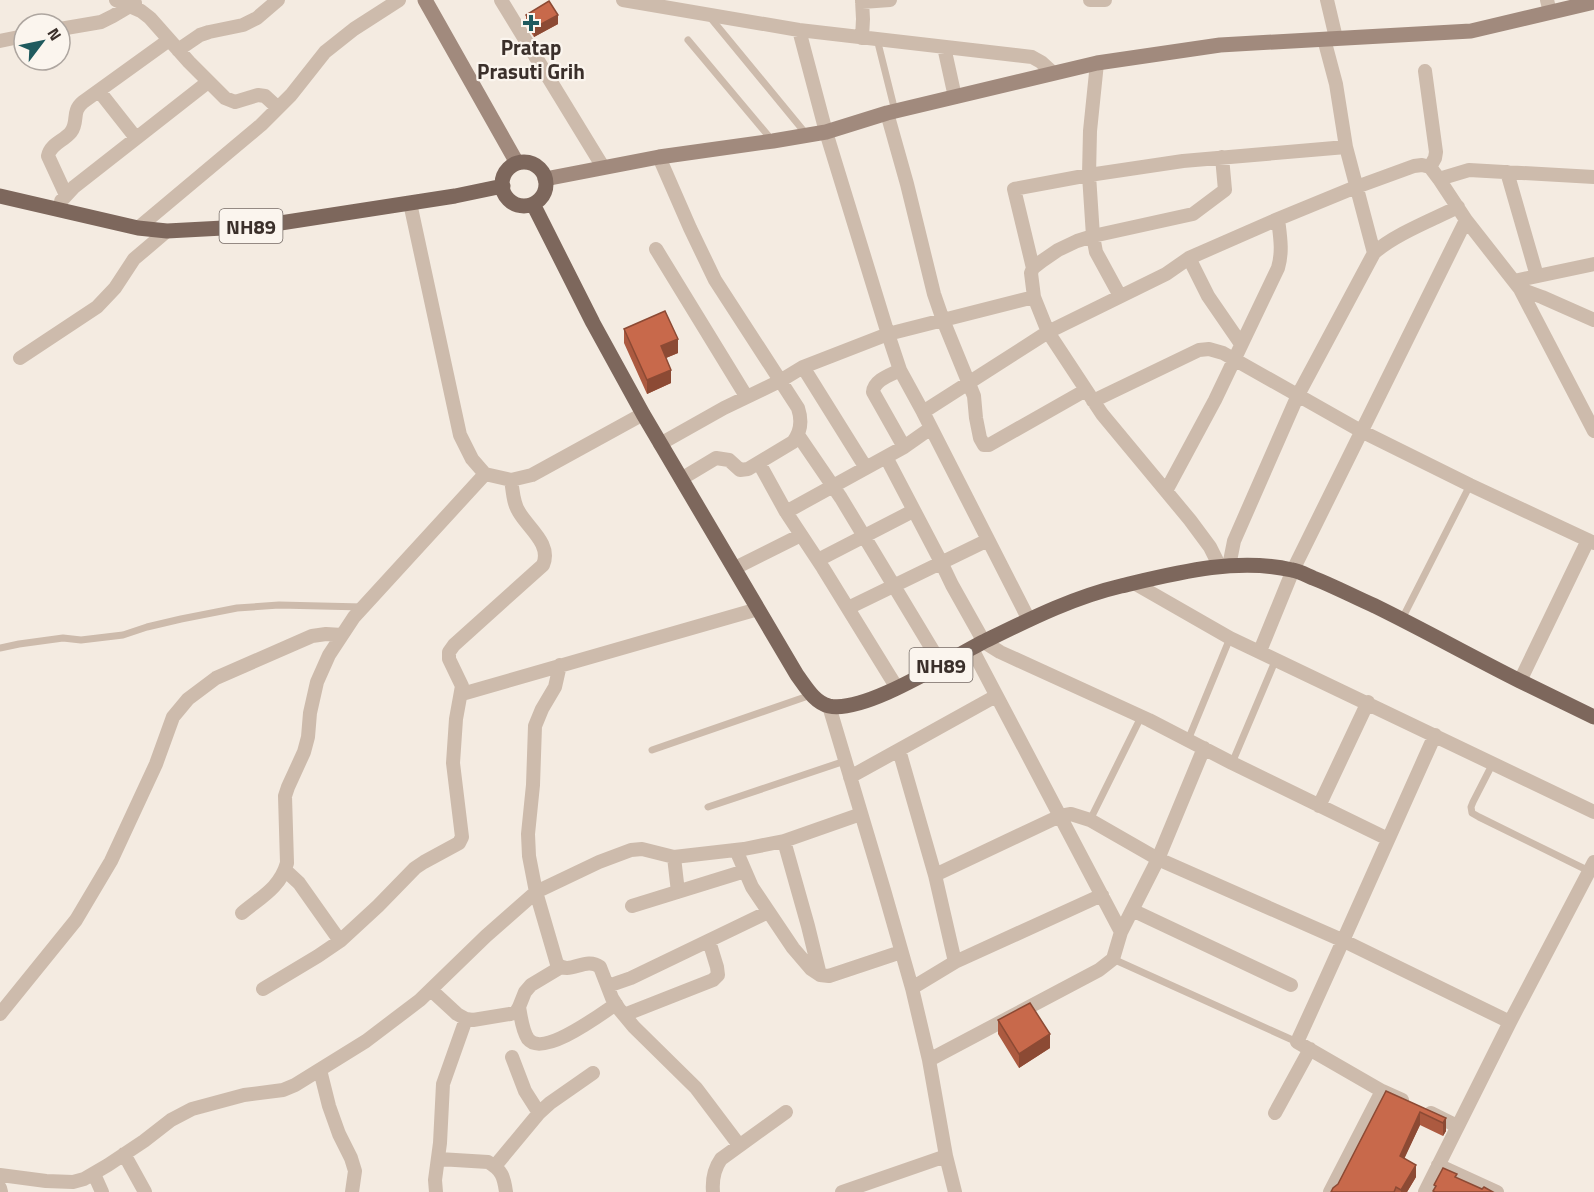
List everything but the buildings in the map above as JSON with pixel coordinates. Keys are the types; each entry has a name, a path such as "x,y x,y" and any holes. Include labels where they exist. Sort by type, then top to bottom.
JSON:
{"main road":[{"path":"517,163 531,163 544,173 545,190 541,198 533,204 521,206 506,197 502,186 504,175 510,167 517,163"},
{"name":"NH89","path":"0,196 138,228 168,231 261,226 502,186"},
{"path":"533,204 593,323 660,444 797,675 811,695 829,706"},
{"name":"NH89","path":"829,706 852,705 897,688 1029,620 1108,589 1224,566 1259,566 1293,570 1324,582 1594,717"}],"street":[{"path":"116,0 135,3 225,98 235,102 258,95 265,96 278,108"},
{"path":"66,195 48,156 51,148 72,131 78,105 173,45 209,32 243,25 256,18 278,0"},
{"path":"425,0 517,163"},
{"path":"501,0 603,167"},
{"path":"623,0 799,30 1032,57 1053,73"},
{"path":"862,38 862,1 891,0"},
{"path":"1090,0 1105,0"},
{"path":"1327,0 1330,38 1346,147 1374,253"},
{"path":"138,228 261,125 325,52 392,2"},
{"path":"545,179 659,157 807,136 891,112 1097,63 1220,45 1471,31 1548,6 1594,2"},
{"path":"72,27 101,22 135,3"},
{"path":"799,30 826,132 900,370 932,428 1029,620"},
{"path":"944,47 955,97"},
{"path":"1097,63 1090,131 1089,175 1093,236 1096,252 1120,296"},
{"path":"1425,71 1436,152 1430,167"},
{"path":"55,209 74,187 208,82"},
{"path":"99,91 136,138"},
{"path":"891,112 934,294 974,396 980,438 984,445 989,445 1090,395 1198,350 1209,349 1234,359 1361,430 1591,542 1520,681"},
{"path":"1224,566 1102,414 1048,332 1034,297 1031,273 1033,268 1014,189 1183,161 1346,147"},
{"path":"659,157 715,280 798,408 801,417 798,435 793,442 748,470 740,470 729,460 717,458 681,479"},
{"path":"1033,268 1059,250 1093,236 1193,214 1225,190 1222,157"},
{"path":"923,412 1048,332 1166,274 1189,258 1358,186 1422,165 1430,167 1466,220 1517,285 1594,431"},
{"path":"1439,179 1469,170 1594,177"},
{"path":"1507,172 1537,276"},
{"path":"410,203 460,435 472,459 485,474 511,480 532,476 643,414"},
{"path":"1224,566 1298,395 1374,253 1381,246 1458,207"},
{"path":"1166,491 1215,400 1278,268 1282,246 1278,219"},
{"path":"1260,651 1293,570 1466,220"},
{"path":"20,358 97,307 115,288 134,259 168,231"},
{"path":"656,249 746,396"},
{"path":"1189,258 1209,296 1241,344"},
{"path":"1517,285 1537,276 1594,264"},
{"path":"1517,285 1594,320"},
{"path":"660,444 803,367 888,334 1034,297"},
{"path":"803,367 866,468"},
{"path":"900,370 876,383 873,392 904,447"},
{"path":"786,512 904,447 932,428"},
{"path":"798,435 864,536 941,664"},
{"path":"886,457 952,585 978,645 996,696 1121,932"},
{"path":"759,463 786,512 897,688"},
{"path":"242,913 282,879 287,863 285,796 304,752 317,682 329,655 354,617 485,474"},
{"path":"263,989 340,940 415,868 458,844 462,837 453,763 456,719 462,686 449,659 449,652 543,565 546,558 536,535 515,504 511,480"},
{"path":"818,560 913,511"},
{"path":"735,568 801,535"},
{"path":"848,608 988,540"},
{"path":"1134,583 1230,638 1594,812"},
{"path":"462,694 758,609"},
{"path":"0,1014 76,920 100,880 139,802 173,717 188,699 216,678 312,636 342,635"},
{"path":"978,645 1000,652 1141,717 1388,839"},
{"path":"560,665 555,687 535,726 533,785 528,834 529,856 536,892 557,964 561,968"},
{"path":"850,777 996,696"},
{"path":"1319,806 1368,702"},
{"path":"829,706 912,988 955,1192"},
{"path":"1435,735 1297,1042 1382,1091 1457,1125"},
{"path":"929,1060 1099,970 1113,959 1121,932 1158,859 1204,748"},
{"path":"898,750 935,876 955,962"},
{"path":"0,1175 74,1182 94,1174 171,1120 192,1110 244,1095 283,1090 295,1085 387,1026 430,990 536,892 599,862 631,850 642,849 674,857 736,850 784,841 861,814"},
{"path":"935,876 1060,816 1071,814 1090,820 1158,859 1344,941 1510,1022"},
{"path":"784,841 820,975"},
{"path":"736,850 752,887 768,912 801,959 820,975 829,976 901,952"},
{"path":"674,857 678,892"},
{"path":"1425,1192 1457,1125 1592,866"},
{"path":"285,870 299,883 340,940"},
{"path":"632,906 745,871"},
{"path":"912,988 955,962 1102,895"},
{"path":"1132,910 1291,985"},
{"path":"608,986 630,978 768,912"},
{"path":"519,1007 529,1040 534,1044 543,1044 620,1010 713,980 718,975 709,941"},
{"path":"430,990 457,1014 473,1020 516,1012 525,992 531,986 561,968 596,964 603,972 620,1010 696,1088 739,1145"},
{"path":"436,1192 443,1084 466,1019"},
{"path":"1275,1113 1310,1049"},
{"path":"512,1057 525,1091 539,1113"},
{"path":"320,1070 328,1106 355,1171 352,1192"},
{"path":"495,1166 539,1113 593,1073"},
{"path":"1330,1192 1382,1091"},
{"path":"713,1192 713,1178 721,1159 786,1112"},
{"path":"124,1154 145,1192"},
{"path":"843,1192 946,1156"},
{"path":"439,1159 488,1162 501,1172 506,1192"},
{"path":"1438,1165 1497,1192"},
{"path":"94,1174 102,1192"}],"lane":[{"path":"707,15 807,136"},
{"path":"877,39 891,112"},
{"path":"688,40 773,141"},
{"path":"1402,619 1470,485"},
{"path":"0,648 63,638 81,640 123,635 158,624 237,608 279,605 363,607"},
{"path":"1188,740 1230,638"},
{"path":"1232,763 1276,659"},
{"path":"652,750 811,695"},
{"path":"1090,820 1141,717"},
{"path":"708,807 845,761"},
{"path":"1493,763 1473,802 1472,813 1592,866"},
{"path":"1113,959 1297,1042"}],"place":[{"name":"Pratap Prasuti Grih","path":"531,23"}]}
